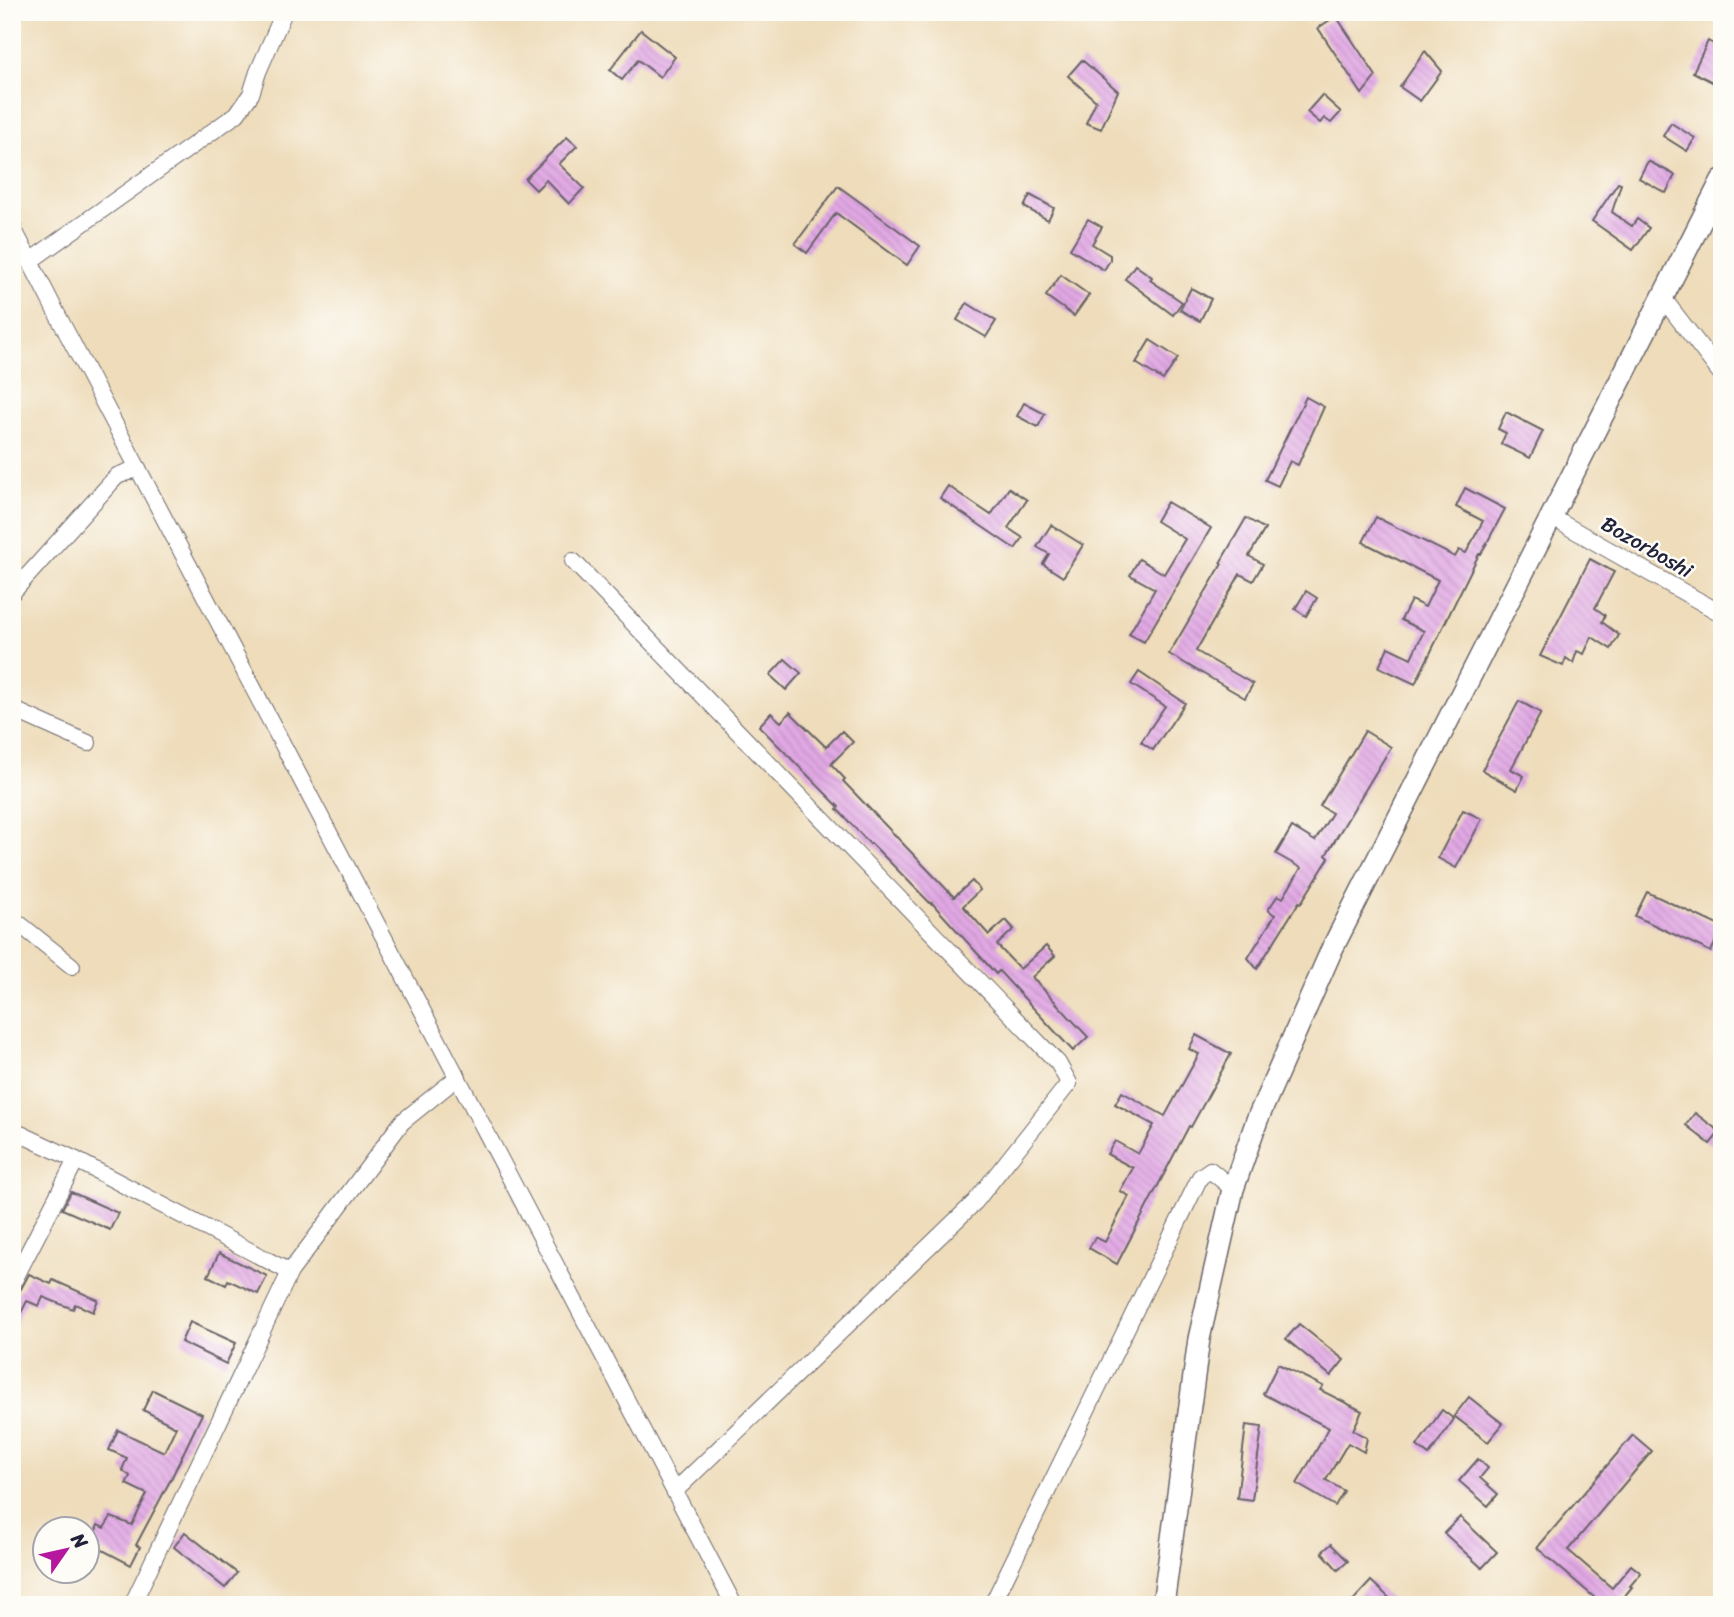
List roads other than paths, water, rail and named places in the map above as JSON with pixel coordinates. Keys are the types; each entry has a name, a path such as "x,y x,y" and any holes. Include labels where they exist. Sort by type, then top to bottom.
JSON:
{"main road":[{"path":"1163,1605 1199,1339 1233,1189 1257,1120 1332,948 1722,180"}],"street":[{"path":"30,261 237,114 251,94 284,12"},
{"path":"12,226 734,1605"},
{"path":"1662,297 1722,375"},
{"path":"12,593 117,476 138,468"},
{"name":"Bozorboshi","path":"1551,517 1722,614"},
{"path":"573,561 1058,1063 1069,1083 975,1202 675,1491"},
{"path":"12,709 88,743"},
{"path":"12,918 72,966"},
{"path":"132,1605 290,1272 402,1122 458,1077"},
{"path":"12,1130 76,1160 290,1272"},
{"path":"12,1284 76,1160"},
{"path":"992,1605 1200,1177 1210,1170 1233,1189"}]}
